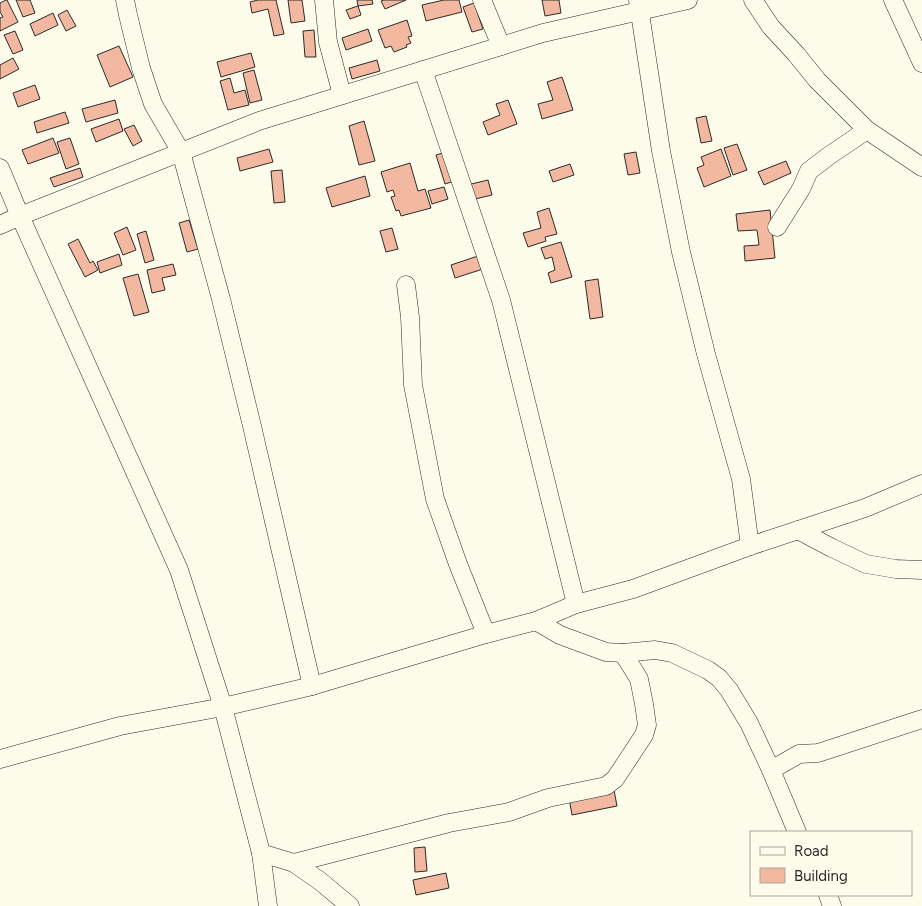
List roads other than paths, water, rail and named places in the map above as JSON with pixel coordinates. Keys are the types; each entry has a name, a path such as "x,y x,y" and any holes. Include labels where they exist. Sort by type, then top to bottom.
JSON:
{"street":[{"path":"125,0 141,68 153,104 181,152 226,317 312,686"},
{"path":"324,0 328,42 342,96"},
{"path":"482,0 501,46"},
{"path":"0,225 259,122 543,32 639,6 688,0"},
{"path":"752,0 771,27 817,80 867,130 922,167"},
{"path":"893,0 922,63"},
{"path":"639,6 661,151 679,243 706,354 741,479 750,546"},
{"path":"423,70 501,300 576,604"},
{"path":"777,227 809,171 830,154 867,130"},
{"path":"0,168 179,570 223,707 261,853 268,906"},
{"path":"406,285 410,317 413,385 435,499 486,634"},
{"path":"0,759 120,726 223,707 312,686 536,621 576,604 633,589 750,546 865,508 922,484"},
{"path":"798,530 866,564 896,569 922,570"},
{"path":"536,621 560,635 606,652 622,653 656,650 672,653 708,670 720,678 749,722 797,831"},
{"path":"294,863 449,823 508,812 548,798 606,786 615,779 644,735 647,725 639,679 622,653"},
{"path":"771,770 799,754 818,753 922,719"},
{"path":"261,853 294,863 320,881 350,906"}]}
